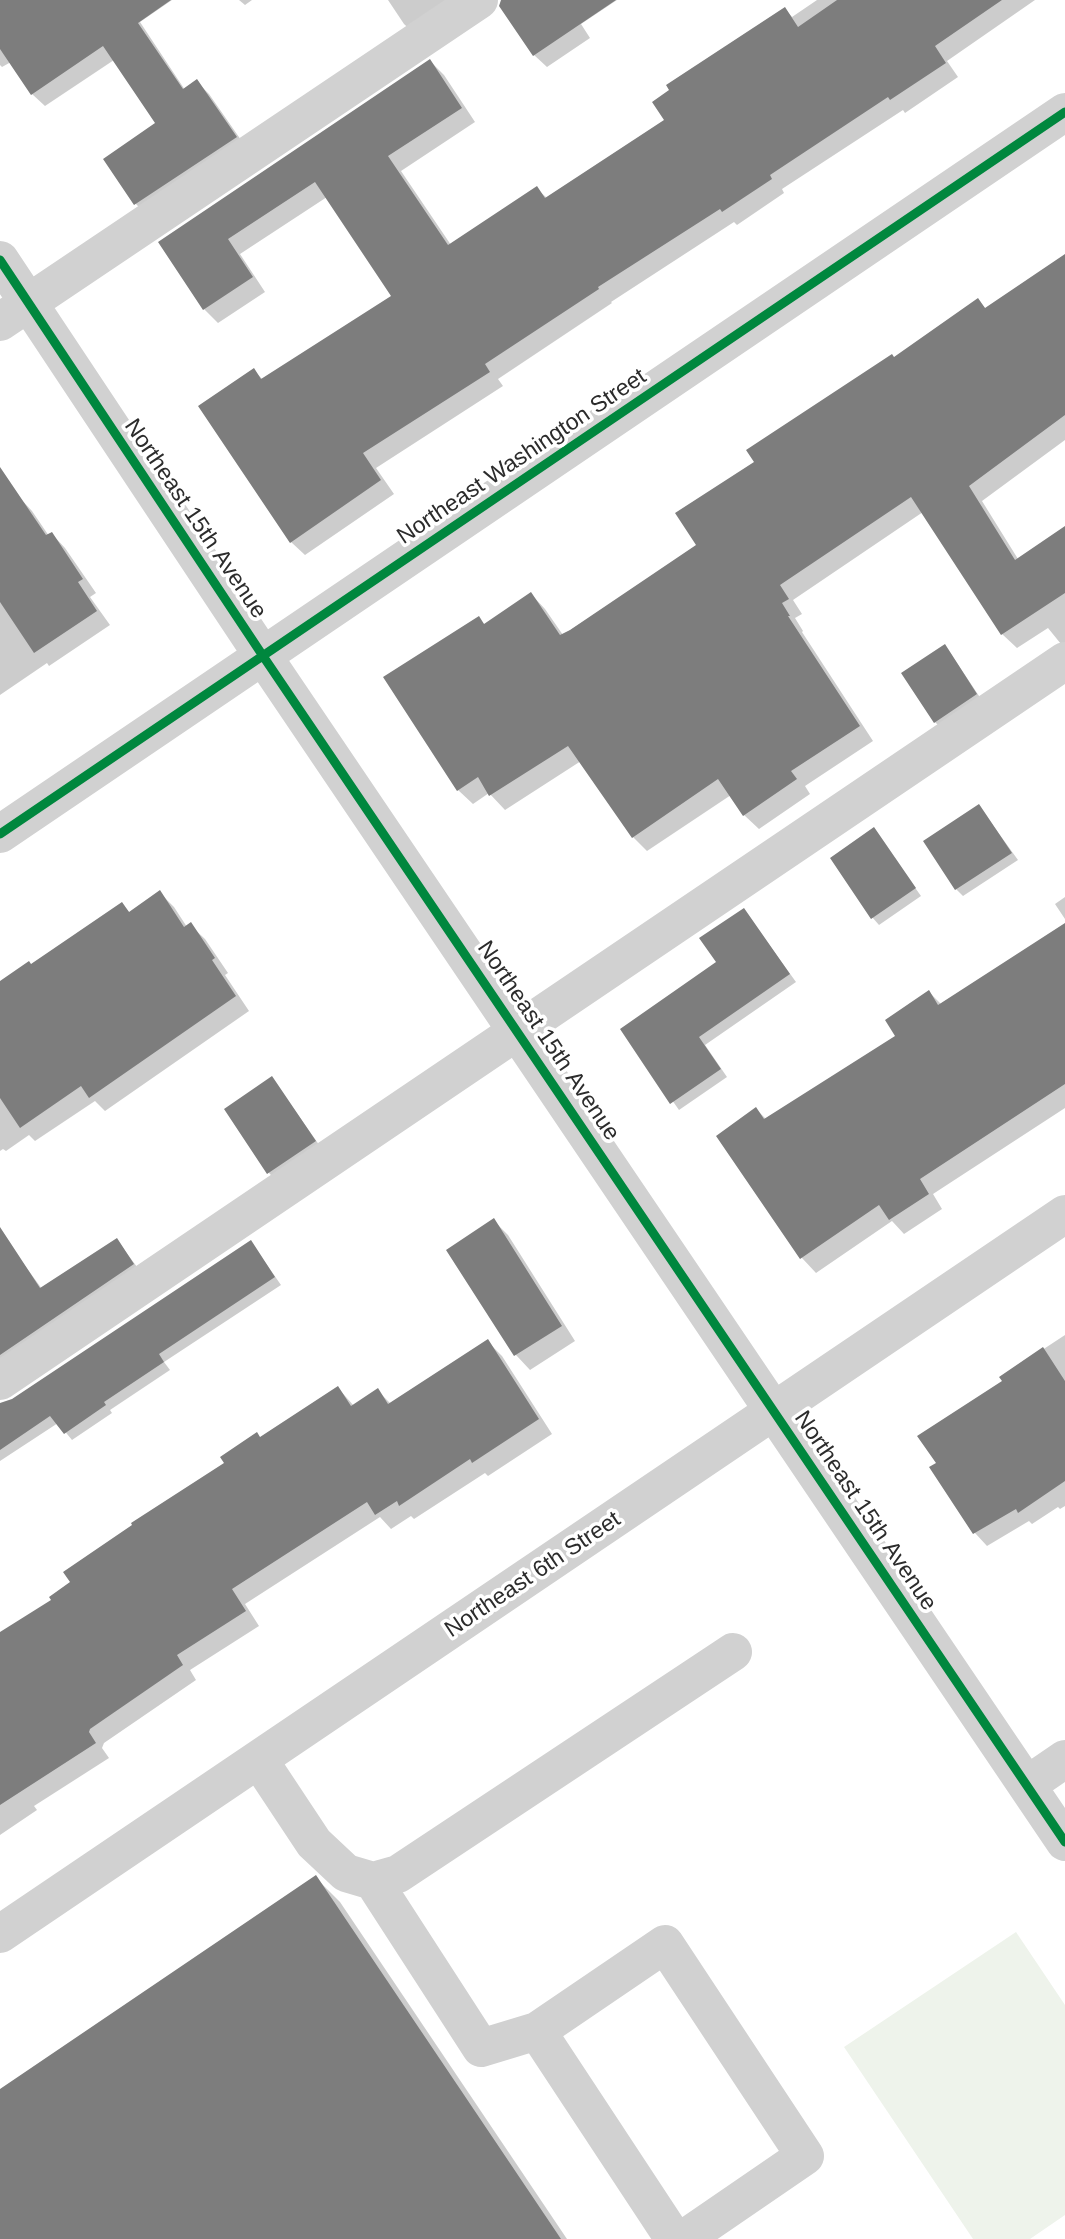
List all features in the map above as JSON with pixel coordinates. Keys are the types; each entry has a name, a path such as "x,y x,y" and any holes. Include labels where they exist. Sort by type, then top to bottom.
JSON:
{"street":[{"path":"14,313 479,0"},
{"name":"Northeast Washington Street","path":"0,834 1065,112"},
{"name":"Northeast 15th Avenue","path":"0,260 14,313 263,656 1065,1842"},
{"path":"0,1381 1065,661"},
{"name":"Northeast 6th Street","path":"0,1934 1065,1214"},
{"path":"259,1760 314,1843 346,1873 373,1881 398,1874 733,1652"},
{"path":"1027,1785 1065,1759"},
{"path":"373,1881 481,2048 537,2031 665,1944 805,2156 684,2239"},
{"path":"537,2031 674,2239"}],"shaded area":[{"path":"1016,1932 1065,2005 1065,2215 1030,2239 973,2239 844,2047"}],"building":[{"path":"0,0 171,0 138,23 183,89 197,79 237,137 134,205 103,159 155,123 103,46 31,95 0,49"},
{"path":"501,0 616,0 533,56 499,6"},
{"path":"837,0 1002,0 935,46 946,63 890,100 888,97 770,175 772,179 722,212 720,209 598,287 599,289 485,364 490,372 363,453 381,480 290,543 198,406 254,368 261,379 391,296 315,182 228,239 253,277 203,310 158,242 430,59 462,108 388,156 448,245 537,186 545,198 664,120 652,102 669,90 666,85 785,7 798,27"},
{"path":"1065,254 1065,415 969,486 1015,560 1065,526 1065,593 1001,635 911,497 780,585 789,599 782,603 788,616 860,726 791,771 797,779 743,816 718,779 632,838 568,746 489,796 478,777 457,791 383,677 479,616 484,624 531,592 560,635 570,630 696,545 675,513 754,462 746,450 892,354 894,357 978,298 985,308"},
{"path":"0,467 46,535 52,532 83,579 78,582 97,611 34,653 0,602"},
{"path":"945,644 977,694 934,723 901,673"},
{"path":"979,804 1012,853 955,890 923,841"},
{"path":"874,827 916,888 871,919 830,858"},
{"path":"160,890 184,927 191,922 236,996 89,1098 81,1086 20,1128 0,1098 0,981 29,961 31,964 122,902 129,912"},
{"path":"744,908 790,974 699,1037 721,1069 670,1104 620,1029 716,962 699,938"},
{"path":"1065,923 1065,1084 920,1179 929,1194 889,1220 879,1205 800,1259 716,1136 756,1107 764,1119 895,1036 885,1020 929,990 938,1005"},
{"path":"272,1076 316,1141 267,1174 224,1109"},
{"path":"494,1218 562,1326 514,1356 446,1250"},
{"path":"0,1227 40,1288 117,1238 134,1264 0,1355"},
{"path":"251,1240 275,1277 159,1354 164,1362 104,1402 106,1405 64,1434 50,1416 0,1450 0,1403 12,1399"},
{"path":"488,1339 539,1419 472,1463 470,1459 399,1506 397,1501 375,1515 367,1502 232,1589 246,1611 177,1655 183,1665 90,1729 89,1732 96,1743 0,1805 0,1632 51,1600 49,1597 70,1582 63,1572 132,1525 131,1523 224,1463 220,1457 257,1432 260,1437 338,1386 351,1406 378,1388 388,1404"},
{"path":"1043,1347 1065,1381 1065,1481 1018,1513 1016,1509 973,1534 929,1467 936,1463 917,1436 1002,1381 999,1377"},
{"path":"316,1875 561,2239 0,2239 0,2089"}],"cycle path":[{"path":"0,834 1065,112"},
{"path":"0,260 263,656 1065,1842"}]}
